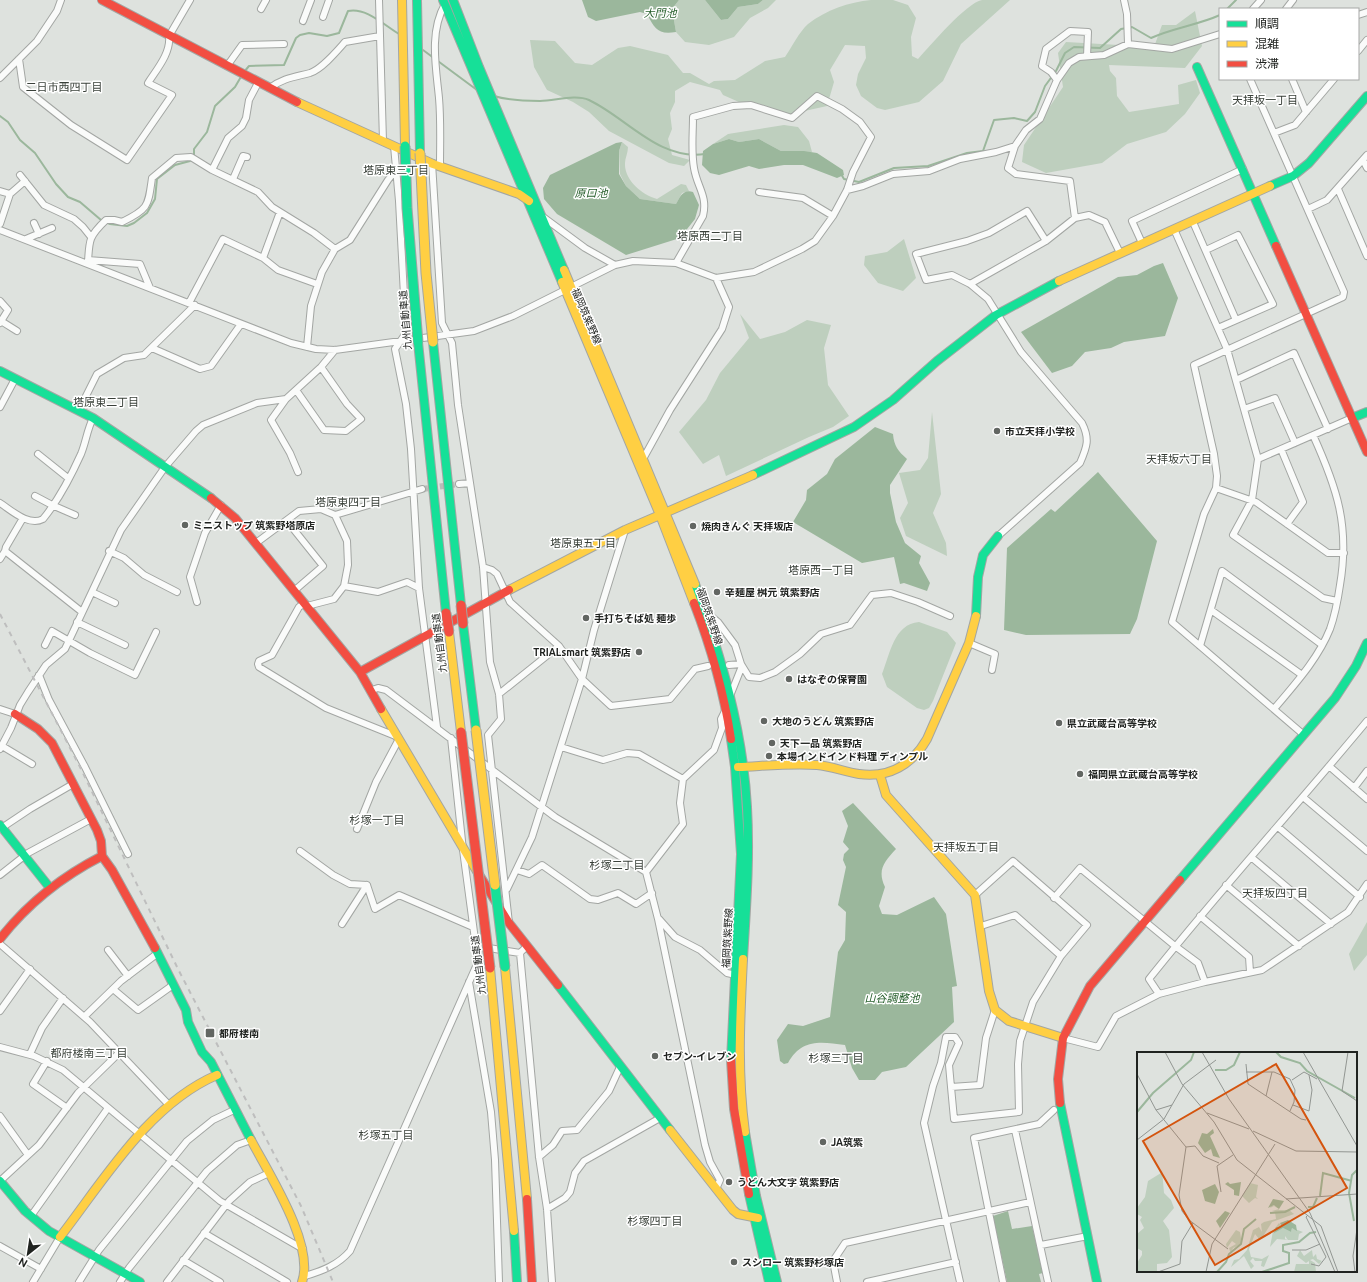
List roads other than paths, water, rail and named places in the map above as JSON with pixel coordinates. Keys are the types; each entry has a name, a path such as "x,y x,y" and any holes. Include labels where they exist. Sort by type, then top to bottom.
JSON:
{"main road":[{"path":"102,0 258,83 436,165 519,194 528,201 542,217"},
{"name":"九州自動車道","path":"402,0 407,208 418,342 446,613 490,968 514,1217 517,1282"},
{"path":"417,0 420,153 426,273 463,624 505,966 528,1217 532,1282"},
{"name":"福岡筑紫野線","path":"447,1 528,201 643,459 698,613 713,660 726,709 739,767 741,854 731,1052 734,1109 769,1282"},
{"name":"福岡筑紫野線","path":"447,1 542,217 567,288 706,612 721,659 730,696 748,828 748,882 739,1052 742,1109 757,1217 778,1282"},
{"path":"1197,66 1367,452"},
{"path":"360,672 505,591 625,530 776,465 838,435 876,413 937,361 996,315 1056,282 1293,176 1309,163 1367,96"},
{"path":"0,371 93,418 221,505 235,518 295,590 360,672 372,690 463,850 510,923 523,950 620,1067 736,1213 757,1217"},
{"path":"1352,418 1367,412"},
{"path":"739,767 816,765 859,774 880,775 902,766 920,751 927,739 970,643 976,621 978,577 983,555 998,536"},
{"path":"1097,1282 1060,1101 1058,1078 1063,1038 1090,986 1335,698 1356,666 1367,642"},
{"path":"16,714 38,728 49,740 91,819 101,841 102,856 112,870 158,953 186,1010 188,1022 202,1052 211,1062 234,1110 269,1173 296,1227 303,1249 303,1279"},
{"path":"880,775 886,795 976,895 989,991 995,1010 1009,1021 1063,1038"},
{"path":"1,827 50,888"},
{"path":"0,939 23,909 85,864 102,856"},
{"path":"60,1237 139,1135 168,1104 185,1090 217,1075"},
{"path":"0,1181 30,1216 49,1231 95,1256 122,1278 140,1282"}],"street":[{"path":"0,78 37,41 57,11 61,0"},
{"path":"19,59 22,87 71,125 127,160 172,95 148,82 166,54 170,43 169,36 190,0"},
{"path":"261,9 266,0"},
{"path":"303,21 311,0"},
{"path":"323,17 329,0"},
{"path":"379,0 383,141"},
{"path":"1124,0 1127,14 1128,44"},
{"path":"1254,8 1261,0"},
{"path":"1287,8 1293,0"},
{"path":"447,1 438,17 435,62 439,99 436,165 442,323 452,343 458,405 482,567 490,662 499,694 501,719 488,735 510,923"},
{"path":"1057,80 1051,72 1042,66 1046,49 1070,31 1088,32 1086,56"},
{"path":"1075,218 1070,181 1016,174 1008,168 1015,146 1026,130 1040,119 1057,80 1069,63 1079,56 1104,55 1128,44 1172,49 1219,34"},
{"path":"270,88 278,82 294,76 312,72 335,54 345,42 380,36"},
{"path":"1359,50 1367,40"},
{"path":"226,66 242,45 284,44"},
{"path":"1250,80 1344,292 1343,297 1194,365 1216,466 1216,488 1204,514 1172,622 1304,735"},
{"path":"1292,80 1306,112"},
{"path":"1274,134 1295,125 1333,80"},
{"path":"212,170 228,138 242,126 246,118 249,100 258,83"},
{"path":"0,230 88,261 150,288 291,343 316,349 335,350 400,342 488,327 615,265 633,261 676,263 716,278 754,272 802,249 815,241 833,216 847,190 853,172 871,138 860,122 842,109 817,96 792,118 751,105 733,106 693,117 694,167 698,183 705,199 706,207 703,216 676,263"},
{"path":"394,146 406,333 395,348 406,404 411,449 412,491 418,552 418,588 437,727"},
{"path":"847,190 863,186 893,174 929,171 960,159 996,152 1015,146"},
{"path":"232,179 243,156 247,157"},
{"path":"88,261 91,237 93,233 106,220 122,222 140,212 149,203 152,178 176,158 191,157 212,170 258,192 280,212 314,233 335,249"},
{"path":"1308,209 1328,200 1365,157"},
{"path":"1365,157 1367,168"},
{"path":"1142,243 1132,221 1243,169"},
{"path":"307,347 311,306 317,284 335,249 350,240 396,170"},
{"path":"20,175 44,205 74,220 83,227 91,237"},
{"path":"0,224 10,194 25,181"},
{"path":"1338,189 1367,256"},
{"path":"0,191 10,194"},
{"path":"759,192 803,198 833,216"},
{"path":"263,258 280,212"},
{"path":"998,536 1080,463 1086,450 1088,438 1082,423 1021,352 996,315 988,299 970,284 952,275 926,280 916,254 967,241 989,233 1027,212 1046,241"},
{"path":"970,284 1046,241 1075,218 1089,216 1105,222 1120,253"},
{"path":"542,217 580,245 615,265"},
{"path":"1193,222 1236,320"},
{"path":"34,223 39,234"},
{"path":"26,239 52,228"},
{"path":"1174,229 1227,349 1258,460 1252,500 1233,535 1323,598 1337,601"},
{"path":"1206,250 1238,236 1273,304 1218,328"},
{"path":"79,410 97,374 124,358 144,355 192,304 223,239 263,258 278,270 317,284"},
{"path":"88,261 140,264 150,288"},
{"path":"643,459 670,410 722,329 729,307 716,278"},
{"path":"0,301 8,310 1,322 17,331"},
{"path":"152,348 200,369 211,366 241,324"},
{"path":"298,472 290,452 271,420 286,399 321,368 335,350"},
{"path":"1236,380 1294,352 1328,429"},
{"path":"296,390 324,430 346,431 361,419 347,404 321,368"},
{"path":"0,407 15,379"},
{"path":"1244,409 1275,398 1295,443"},
{"path":"32,764 1,748 12,728 16,714 39,675 46,665 65,649 109,552 121,530 165,467 196,431 208,422 257,403 286,399"},
{"path":"0,503 23,518 40,520 52,505 82,452 88,428 93,418"},
{"path":"1258,460 1352,418"},
{"path":"1274,709 1302,675 1329,629 1337,601 1344,553 1343,521 1339,502 1327,466 1313,435"},
{"path":"1281,449 1303,502 1287,524"},
{"path":"38,454 68,478"},
{"path":"459,484 470,483"},
{"path":"1216,488 1252,500 1328,553 1344,553"},
{"path":"256,543 299,512 321,509 335,515 422,489"},
{"path":"35,496 75,515"},
{"path":"196,602 190,577 204,534 221,505"},
{"path":"335,515 347,541 348,565 344,586 334,599 306,604 299,607 272,655 260,661 258,664 259,667 326,708 399,738 376,782 357,829"},
{"path":"0,559 23,518"},
{"path":"287,520 323,566 295,590"},
{"path":"507,888 532,837 542,807 582,679 594,630 625,530"},
{"path":"5,551 82,612"},
{"path":"109,552 124,558 144,575 177,592"},
{"path":"482,567 492,570 497,574 510,602 559,646 582,679 611,706 670,699 695,668 708,666"},
{"path":"1200,646 1222,572 1321,644"},
{"path":"344,586 378,592 407,582 418,588"},
{"path":"92,592 115,603"},
{"path":"706,612 718,622 735,645 742,665 752,678 764,677 775,672 800,654 821,634 850,625 872,595 891,593 918,602 950,616"},
{"path":"1211,610 1302,675"},
{"path":"77,622 125,645"},
{"path":"45,645 52,631 113,665 135,675 156,632"},
{"path":"970,643 995,654 992,670"},
{"path":"499,694 559,646"},
{"path":"729,665 742,665"},
{"path":"730,696 742,665"},
{"path":"39,675 49,700 85,767 128,854"},
{"path":"372,690 378,688 386,690 570,827 646,872 658,919 705,1145 710,1162 720,1180 716,1189"},
{"path":"0,709 16,714"},
{"path":"646,872 683,824 680,803 683,779 714,750 722,728 721,718 726,709"},
{"path":"1158,994 1149,979 1226,885 1278,828 1367,721"},
{"path":"303,1279 344,1259 350,1251 478,962 463,850 451,738"},
{"path":"561,747 603,760 627,753 639,754 683,779"},
{"path":"1329,766 1367,799"},
{"path":"1354,788 1367,772"},
{"path":"1,827 73,784"},
{"path":"1303,797 1367,851"},
{"path":"0,875 25,856 91,819"},
{"path":"1278,828 1360,896"},
{"path":"300,851 333,875 350,884 366,885"},
{"path":"1251,858 1331,924"},
{"path":"960,1282 924,1123 933,1086 941,1063 946,1037 955,1038 959,1044 949,1065 954,1119 1019,1112 1020,1041 1025,1027 1038,992 1061,956 1087,925 1054,898 1014,861 976,895"},
{"path":"517,870 529,874 542,865 590,900 598,900 618,893 636,904 652,893"},
{"path":"1054,898 1080,868 1198,963 1206,982"},
{"path":"1063,1038 1098,1046 1116,1016 1158,994 1262,970 1348,912 1367,884"},
{"path":"366,885 375,909 400,895 473,927"},
{"path":"342,924 366,885"},
{"path":"1226,885 1299,946"},
{"path":"981,926 1016,916 1061,956"},
{"path":"1200,916 1249,957 1250,972"},
{"path":"658,919 675,937 700,950 727,973 736,975"},
{"path":"0,944 84,1017 168,1104"},
{"path":"476,946 523,950 539,1157 547,1209 552,1282"},
{"path":"108,950 128,976"},
{"path":"84,1017 112,989 158,953"},
{"path":"0,1011 30,969"},
{"path":"469,982 491,1112 495,1160 499,1282"},
{"path":"112,989 138,1010 173,985"},
{"path":"30,1054 42,1028 63,998"},
{"path":"951,1087 980,1085 986,1038 995,1010"},
{"path":"0,1047 30,1054 63,1070 170,1161 226,1205 303,1249"},
{"path":"0,1181 48,1135 84,1087 119,1053"},
{"path":"47,1061 33,1084 67,1108"},
{"path":"539,1157 553,1145 562,1131 577,1130 609,1090 620,1067"},
{"path":"30,1216 108,1108"},
{"path":"79,1282 95,1256 170,1161 195,1134 213,1120 234,1110"},
{"path":"1003,1282 974,1138 1039,1124 1054,1110"},
{"path":"0,1116 28,1155"},
{"path":"547,1209 566,1198 570,1192 575,1173 584,1161 660,1118"},
{"path":"1015,1130 1048,1282"},
{"path":"122,1278 197,1182 220,1158 237,1145 251,1140"},
{"path":"167,1282 240,1189 269,1173"},
{"path":"837,1282 833,1261 845,1243 1030,1202"},
{"path":"204,1233 287,1282"},
{"path":"1041,1245 1088,1236"},
{"path":"33,1282 60,1237"},
{"path":"0,1246 41,1269"},
{"path":"183,1260 220,1282"},
{"path":"867,1282 956,1262"}],"water":[{"name":"大門池","path":"582,0 679,0 672,9 676,32 661,32 652,24 647,14 640,12 596,21 588,17"},
{"name":"大門池","path":"705,0 763,0 758,4 738,7 728,19 721,20"},
{"path":"729,139 739,142 759,139 781,151 804,151 817,153 843,170 844,175 837,178 803,165 784,165 759,169 749,166 719,175 710,173 702,165 703,151 713,144"},
{"name":"原口池","path":"622,142 619,151 619,174 626,186 640,199 676,204 682,194 690,191 693,192 699,205 695,219 680,238 626,255 557,214 544,199 543,188 550,175 616,143"},
{"path":"1163,263 1178,298 1165,336 1124,342 1111,348 1085,352 1072,366 1052,373 1021,332 1118,277 1137,275"},
{"path":"875,427 893,434 894,442 897,448 907,459 890,485 890,493 896,522 905,543 921,556 919,563 930,583 927,591 904,583 900,584 894,557 862,563 793,522 806,500 807,490 827,474 835,459"},
{"path":"1098,472 1157,541 1137,619 1130,634 1026,635 1004,630 1007,548 1051,509 1055,512"},
{"name":"山谷調整池","path":"853,803 896,849 883,866 882,876 885,887 879,906 882,914 897,915 934,897 946,914 957,986 952,987 954,1022 906,1067 882,1072 875,1080 859,1080 852,1068 845,1045 820,1043 806,1046 799,1049 788,1063 784,1064 780,1061 777,1040 788,1024 803,1026 830,1017 838,952 845,940 846,912 838,905 846,867 843,860 844,854 849,849 843,842 848,826 842,811"},
{"path":"1008,1211 1012,1229 1032,1226 1043,1273 1039,1274 1041,1282 1007,1282 993,1216"}],"waterway":[{"path":"1228,8 1236,0"},
{"path":"244,72 249,66 284,65 296,38 300,35 309,33 327,36 339,33 348,11 355,10 368,14 399,34"},
{"path":"841,174 844,179 859,182 894,168 928,166 967,153 983,151 994,120 1014,118 1027,121 1035,112 1045,86 1056,71 1065,53 1074,47 1100,48 1121,29 1132,27 1151,38 1219,15"},
{"path":"423,50 477,90"},
{"path":"0,116 8,122 20,140 35,153 56,184 68,197 80,202 101,220 110,224 127,226 134,223 147,213 155,199 157,179 175,165 190,161 194,155 194,149 207,132 215,106 235,87 242,75"},
{"path":"494,96 535,101 583,98 603,108 658,145 673,151 688,154 705,154"}],"tunnel":[{"path":"422,489 459,484"}],"railway":[{"path":"0,614 80,767 178,969 301,1206 333,1282"}],"place":[{"name":"市立天拝小学校","path":"997,431"},
{"name":"ミニストップ 筑紫野塔原店","path":"185,525"},
{"name":"焼肉きんぐ 天拝坂店","path":"693,526"},
{"name":"辛麺屋 桝元 筑紫野店","path":"717,592"},
{"name":"手打ちそば処 麺歩","path":"586,618"},
{"name":"TRIALsmart 筑紫野店","path":"639,652"},
{"name":"はなぞの保育園","path":"789,679"},
{"name":"大地のうどん 筑紫野店","path":"764,721"},
{"name":"県立武蔵台高等学校","path":"1059,723"},
{"name":"天下一品 筑紫野店","path":"772,743"},
{"name":"本場インドインド料理 ディンプル","path":"769,756"},
{"name":"福岡県立武蔵台高等学校","path":"1080,774"},
{"name":"都府楼南","path":"210,1033"},
{"name":"セブン-イレブン","path":"655,1056"},
{"name":"JA筑紫","path":"823,1142"},
{"name":"うどん大文字 筑紫野店","path":"729,1182"},
{"name":"スシロー 筑紫野杉塚店","path":"734,1262"}],"district":[{"name":"二日市西四丁目","path":"64,87"},
{"name":"天拝坂一丁目","path":"1265,100"},
{"name":"塔原東三丁目","path":"396,170"},
{"name":"塔原西二丁目","path":"710,236"},
{"name":"塔原東二丁目","path":"106,402"},
{"name":"天拝坂六丁目","path":"1179,459"},
{"name":"塔原東四丁目","path":"348,502"},
{"name":"塔原東五丁目","path":"583,543"},
{"name":"塔原西一丁目","path":"821,570"},
{"name":"杉塚一丁目","path":"377,820"},
{"name":"天拝坂五丁目","path":"966,847"},
{"name":"杉塚二丁目","path":"617,865"},
{"name":"天拝坂四丁目","path":"1275,893"},
{"name":"都府楼南三丁目","path":"89,1053"},
{"name":"杉塚三丁目","path":"836,1058"},
{"name":"杉塚五丁目","path":"386,1135"},
{"name":"杉塚四丁目","path":"655,1221"}]}
